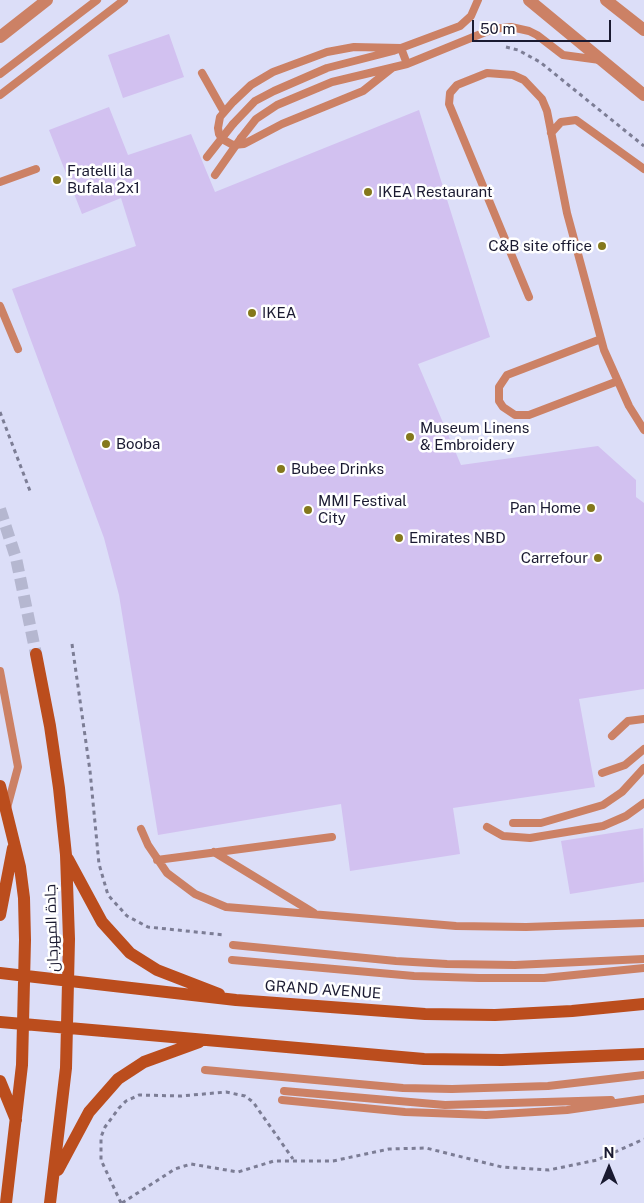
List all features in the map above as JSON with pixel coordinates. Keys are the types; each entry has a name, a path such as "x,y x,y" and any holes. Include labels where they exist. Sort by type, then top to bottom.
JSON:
{"main road":[{"name":"جادة المهرجان","path":"36,654 50,726 66,855 70,982 68,1028 50,1203"},
{"name":"جادة المهرجان","path":"0,786 14,843 24,898 24,1024 17,1124 6,1203"},
{"path":"0,915 14,843"},
{"path":"66,855 102,922 130,953 157,970 236,1000"},
{"name":"GRAND AVENUE","path":"0,972 70,982 236,1000 424,1014 487,1015 572,1012 644,1004"},
{"path":"0,1022 424,1059 502,1060 644,1054"},
{"path":"54,1176 89,1112 118,1079 158,1056 206,1040"},
{"path":"0,1081 17,1124"}],"street":[{"path":"0,37 47,0"},
{"path":"529,0 644,94"},
{"path":"606,0 644,30"}],"lane":[{"path":"0,74 97,0"},
{"path":"0,94 124,0"},
{"path":"207,157 233,124 255,101 327,68 401,48 460,26 471,16 478,0"},
{"path":"215,175 256,119 277,104 332,82 407,64 484,32 502,27 529,31 537,34 559,53 570,58 601,60"},
{"path":"392,68 363,91 282,124 244,144 233,145 222,139 219,134 218,122 224,112 242,93 262,78 327,52 354,46 401,48"},
{"path":"401,48 407,64"},
{"path":"529,297 450,109 450,93 457,85 477,76 500,72 513,75 534,89 542,99 551,133 567,213 601,339 629,406 644,430"},
{"path":"202,73 224,112"},
{"path":"551,133 562,122 576,120 644,169"},
{"path":"0,182 36,169"},
{"path":"0,306 18,348"},
{"path":"601,339 507,375 499,387 499,401 508,412 522,416 618,381"},
{"path":"0,670 18,767 6,811"},
{"path":"612,736 628,721 644,719"},
{"path":"602,773 625,765 644,749"},
{"path":"514,823 541,823 603,805 622,792 644,768"},
{"path":"487,827 503,836 530,838 603,826 626,816 644,803"},
{"path":"140,830 156,860 180,884 210,901 226,907 456,926 535,927 644,923"},
{"path":"156,860 332,837"},
{"path":"214,852 316,914"},
{"path":"233,944 396,961 447,964 515,965 644,959"},
{"path":"232,960 414,976 479,978 544,978 644,968"},
{"path":"205,1070 403,1088 452,1089 548,1086 644,1075"},
{"path":"284,1091 445,1105 527,1104 644,1098"},
{"path":"282,1100 405,1112 486,1114 567,1110 644,1098"}],"path":[{"path":"506,47 518,50 540,62 644,146"},
{"path":"0,412 30,491"},
{"path":"294,1159 253,1102 246,1096 226,1092 181,1096 139,1095 132,1097 122,1105 105,1126 101,1137 101,1160 122,1203 183,1165 199,1164 238,1172 274,1161 294,1159 333,1161 389,1149 426,1148 502,1167 549,1170 597,1160 644,1139"}],"building":[{"path":"169,34 184,77 123,98 108,55"},
{"path":"109,107 128,155 191,134 215,192 419,110 490,337 418,364 461,465 598,446 636,480 636,497 644,503 644,689 579,699 595,787 453,808 460,854 350,871 341,804 158,835 119,595 104,538 12,289 136,246 121,198 82,214 49,130"},
{"path":"643,828 644,882 570,894 561,841"}],"tunnel":[{"path":"0,509 16,558 36,654"}],"place":[{"name":"Fratelli la Bufala 2x1","path":"57,180"},
{"name":"IKEA Restaurant","path":"368,192"},
{"name":"C&B site office","path":"602,246"},
{"name":"IKEA","path":"252,313"},
{"name":"Museum Linens & Embroidery","path":"410,437"},
{"name":"Booba","path":"106,444"},
{"name":"Bubee Drinks","path":"281,469"},
{"name":"Pan Home","path":"591,508"},
{"name":"MMI Festival City","path":"308,510"},
{"name":"Emirates NBD","path":"399,538"},
{"name":"Carrefour","path":"598,558"}]}
